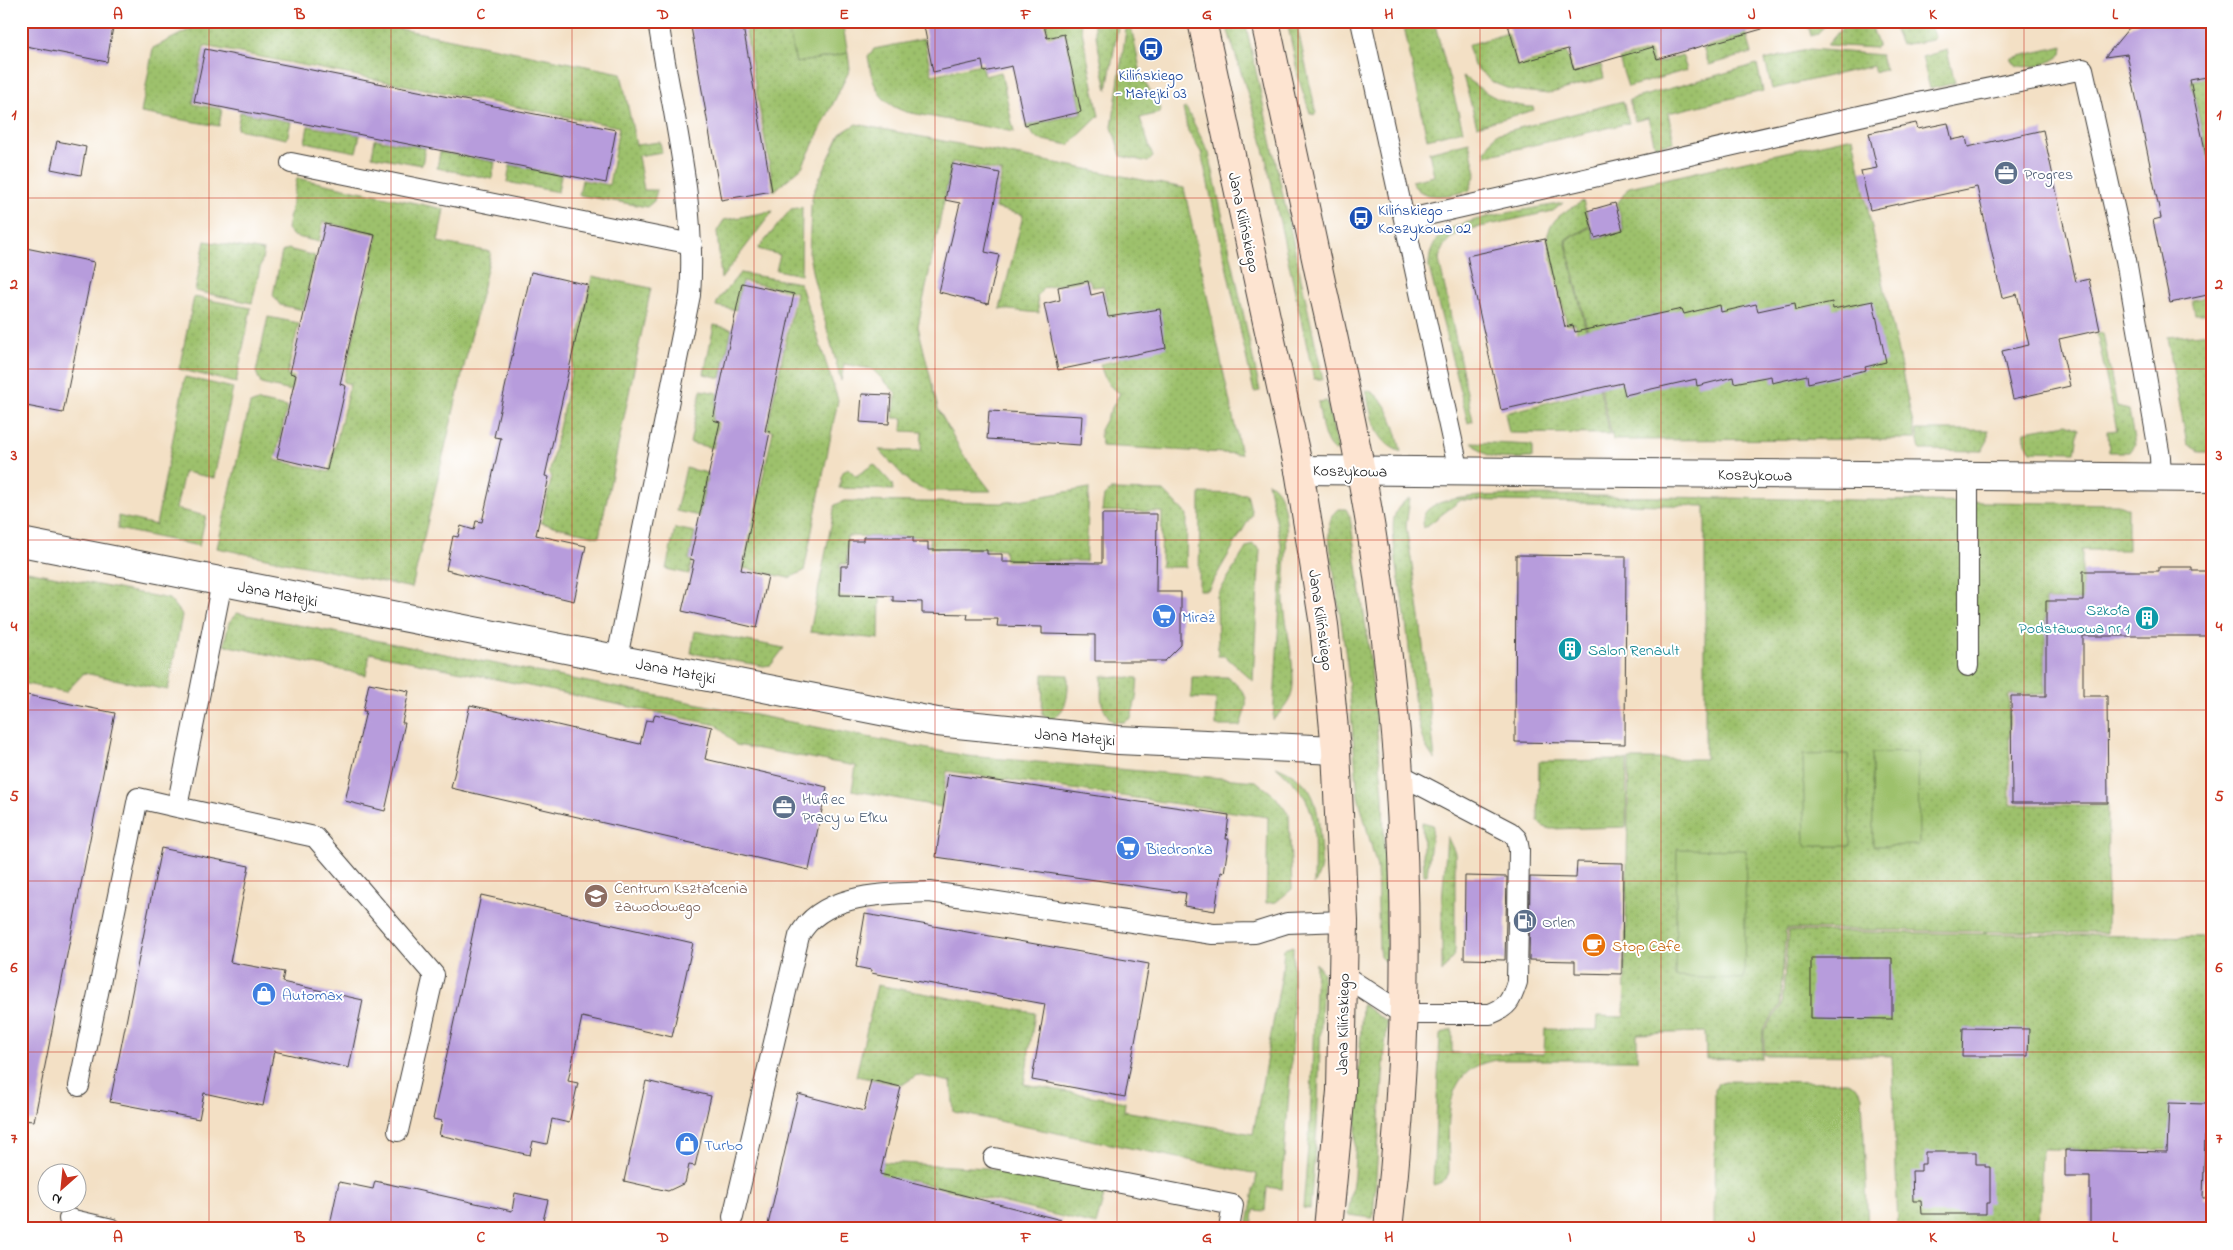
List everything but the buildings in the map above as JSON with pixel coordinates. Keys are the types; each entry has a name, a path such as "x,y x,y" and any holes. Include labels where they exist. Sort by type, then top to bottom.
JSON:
{"street":[{"name":"Jana Kilińskiego","path":"1202,21 1299,470 1324,625 1336,750 1344,921 1340,1092 1328,1229"},
{"path":"1265,21 1360,471 1380,597 1399,774 1404,882 1403,1014 1400,1099 1388,1229"},
{"name":"Koszykowa","path":"1299,470 2212,478"},
{"name":"Jana Matejki","path":"21,542 937,722 1118,740 1336,750"}],"lane":[{"path":"617,658 690,295 692,244 690,213 658,21"},
{"path":"1361,21 1459,472"},
{"path":"1405,220 2083,68 2126,260 2160,457 2161,478"},
{"path":"291,163 692,244"},
{"path":"1968,476 1968,666"},
{"path":"177,807 222,582"},
{"path":"1343,975 1403,1014 1490,1014 1503,1009 1512,998 1517,982 1519,850 1517,838 1510,832 1399,774"},
{"path":"79,1086 138,798 315,837 434,975 398,1132"},
{"path":"733,1217 799,936 812,917 825,909 852,900 893,894 930,892 1213,934 1255,933 1287,923 1344,921"},
{"path":"994,1158 1233,1205 1229,1229"},
{"path":"69,1219 112,1229"}],"green space":[{"path":"207,21 361,21 621,73 636,145 660,142 662,152 638,156 644,190 657,190 654,201 647,207 579,195 582,180 609,185 619,127 204,46 193,104 222,109 219,126 141,113 153,48"},
{"path":"744,21 781,21 783,31 790,35 796,63 848,53 850,69 802,167 774,191"},
{"path":"781,21 842,21 848,53 796,63 790,35 783,31"},
{"path":"1045,21 1080,21 1099,116 1069,145 1037,139 1025,126 1082,113 1065,33 1048,36"},
{"path":"1093,21 1119,21 1107,90"},
{"path":"1225,21 1245,21 1323,379 1314,379 1262,140"},
{"path":"1287,21 1296,21 1316,112 1314,115 1310,113 1299,80"},
{"path":"1403,21 1434,21 1463,130 1427,139"},
{"path":"1807,21 1829,21 1817,34 1811,36"},
{"path":"1848,21 1870,21 1878,45 1875,48 1827,45"},
{"path":"1891,21 1922,21 1933,30 1935,37 1932,40 1901,45"},
{"path":"1130,22 1142,78 1161,109 1159,113 1140,118 1153,157 1148,162 1121,156 1112,127 1127,23"},
{"path":"1743,22 1752,53 1709,65 1703,48 1730,40 1727,26"},
{"path":"1508,33 1517,66 1566,52 1573,73 1601,65 1604,78 1548,94 1512,90 1494,83 1474,66 1468,45"},
{"path":"924,39 932,75 981,64 984,76 1001,72 1014,132 906,112 896,108 883,98 872,76 868,56 874,49"},
{"path":"2063,46 2062,54 2040,65 2027,67 2016,65 2011,58"},
{"path":"1810,49 1881,55 1885,70 1875,72 1873,66 1772,89 1765,60"},
{"path":"1947,50 1955,83 1930,89 1922,57"},
{"path":"1650,51 1654,64 1682,55 1687,70 1628,87 1619,59"},
{"path":"1757,64 1763,91 1668,113 1674,142 1655,146 1648,118 1635,121 1629,100"},
{"path":"1463,76 1495,98 1513,104 1533,107 1534,110 1477,126"},
{"path":"2212,77 2212,177 2191,81"},
{"path":"1623,101 1629,123 1486,156 1485,151 1496,134"},
{"path":"1186,108 1209,153 1260,391 1254,392 1201,152 1188,131 1183,109"},
{"path":"240,112 291,122 287,139 237,129"},
{"path":"856,124 1184,188 1241,454 1101,446 1100,430 1120,393 1109,385 1100,364 1119,360 1103,286 1092,287 1089,279 1043,288 1037,297 1039,313 1000,309 1023,215 995,208 1002,172 952,162 918,326 938,409 964,456 991,491 927,491 911,484 879,450 921,451 922,432 902,431 903,418 893,418 896,393 872,369 844,364 841,381 809,255 813,193 840,134"},
{"path":"308,126 360,135 356,152 305,142"},
{"path":"1853,137 1916,439 1613,440 1566,240 1591,227 1595,239 1624,231 1617,204 1629,187"},
{"path":"375,139 425,148 422,165 372,156"},
{"path":"1469,142 1476,173 1469,191 1437,196 1429,195 1416,188 1411,181 1434,176 1429,152"},
{"path":"440,152 495,162 492,179 437,168"},
{"path":"510,165 561,175 558,192 507,182"},
{"path":"297,178 444,209 438,242 491,252 412,588 217,548 250,404 258,401 287,407 275,460 329,472 350,384 343,382 378,234 323,222 319,242 293,236 287,229"},
{"path":"1583,201 1590,226 1565,240 1610,434 1509,433 1505,413 1582,394 1572,349 1580,346 1575,323 1567,325 1547,238 1549,230 1556,219"},
{"path":"1563,203 1553,211 1462,231 1449,239 1442,250 1439,260 1473,421 1468,423 1429,267 1432,248 1436,240 1443,233 1467,222"},
{"path":"802,207 801,275 776,270 780,255 758,249 791,209"},
{"path":"773,211 721,279 717,231 724,220"},
{"path":"205,241 264,251 252,303 195,291"},
{"path":"288,249 315,256 303,310 280,305 273,295 282,252"},
{"path":"740,273 800,283 838,400 804,571 789,578 743,568 773,431 767,429 796,292 742,281 736,310 716,306 718,300"},
{"path":"592,276 651,288 599,537 541,523 552,476 549,474"},
{"path":"2212,296 2212,314 2195,314 2192,300"},
{"path":"194,297 251,308 236,383 179,369"},
{"path":"268,317 299,323 287,375 294,377 291,391 261,384 256,372"},
{"path":"714,325 732,329 721,378 704,374"},
{"path":"2103,333 2117,407 2129,410 2135,445 2130,452 2109,452 2108,431 2117,430 2097,334"},
{"path":"2212,333 2212,452 2200,452 2187,444 2167,337"},
{"path":"185,377 233,388 214,478 184,472 176,509 206,516 199,546 118,529 118,516 156,525"},
{"path":"701,390 718,393 712,421 718,423 713,448 690,443"},
{"path":"1366,390 1374,393 1386,407 1394,425 1401,452 1385,442 1379,435 1372,418"},
{"path":"1327,401 1338,450 1335,451 1327,442 1321,422 1318,402"},
{"path":"2067,424 2079,429 2075,452 2031,451 2024,439 2025,431"},
{"path":"1916,430 1988,430 1988,440 1982,451 1920,450"},
{"path":"1472,442 1532,445 1532,458 1499,458 1478,449"},
{"path":"874,464 892,484 893,490 839,488 842,473 848,468 856,476"},
{"path":"686,468 708,473 699,516 676,511"},
{"path":"1268,482 1277,490 1283,503 1286,519 1284,603 1293,675 1293,689 1290,699 1273,720 1282,568 1281,544"},
{"path":"1089,488 1086,561 1005,560 1004,549 930,548 930,537 847,536 847,564 840,564 839,597 880,597 879,639 810,632 835,505 844,501 1002,503"},
{"path":"1110,490 1164,491 1187,515 1186,567 1161,567 1162,512 1102,511 1104,496"},
{"path":"1200,493 1247,494 1252,514 1208,590 1199,590"},
{"path":"1531,495 2118,504 2128,508 2128,550 2082,550 2082,600 2045,600 2045,694 2009,695 2010,805 2108,805 2107,933 1786,929 1780,1006 1763,1029 1762,1058 1706,1059 1705,1032 1637,1034 1637,1060 1498,1060 1479,1065 1465,1074 1451,1102 1448,1136 1449,1172 1443,1181 1433,1185 1440,1035 1452,1029 1452,1053 1544,1054 1545,1029 1597,1030 1598,1016 1624,1017 1629,759 1705,759 1705,506 1461,500 1424,528 1423,519 1425,513 1432,506 1444,501 1458,498"},
{"path":"1410,498 1406,526 1420,617 1435,760 1424,742 1417,716 1394,539 1393,527 1396,512"},
{"path":"1338,509 1346,509 1350,517 1369,649 1383,795 1387,959 1385,962 1380,957 1379,949 1377,867 1358,796 1347,664 1329,537 1331,518"},
{"path":"675,528 695,532 689,560 692,561 689,574 666,569"},
{"path":"1252,544 1260,549 1253,681 1225,656 1218,656 1217,596 1246,548"},
{"path":"22,570 169,599 182,615 168,690 84,673 66,692 21,683"},
{"path":"237,613 968,756 1256,781 1275,796 1289,815 1292,889 1276,902 1266,903 1268,817 947,771 941,807 852,790 856,766 736,745 717,725 370,653 366,675 224,645 229,622"},
{"path":"695,631 784,648 771,665 763,666 691,653"},
{"path":"1043,674 1068,675 1065,705 1058,715 1052,719 1042,715"},
{"path":"1102,676 1138,678 1136,699 1131,718 1124,722 1113,722 1108,716 1102,700"},
{"path":"1192,677 1228,677 1241,689 1246,699 1246,704 1240,726 1216,726 1216,699 1191,698"},
{"path":"1918,752 1919,845 1873,846 1872,753"},
{"path":"1848,754 1850,846 1805,846 1803,755"},
{"path":"1627,760 1626,827 1550,829 1538,822 1539,761"},
{"path":"1276,766 1299,779 1312,794 1318,815 1321,863 1314,885 1313,819 1309,805 1292,781"},
{"path":"1422,822 1433,825 1427,875 1424,875"},
{"path":"1447,836 1455,853 1455,951 1442,972 1442,901"},
{"path":"1677,849 1746,850 1744,979 1675,977"},
{"path":"1788,931 2212,937 2212,1150 2042,1149 2039,1229 1898,1229 1892,1056 1764,1055 1764,1030 1782,1006"},
{"path":"1293,946 1293,1036 1282,1189 1267,1187 1265,1211 1254,1210 1252,1229 1247,1229 1257,1174 954,1112 951,1082 917,1075 902,1085 856,1076 877,985 1035,1013 1024,1084 1125,1102 1124,1111 1253,1134 1282,973 1284,949"},
{"path":"1316,963 1323,973 1317,1126 1310,1209 1303,1208 1310,1124"},
{"path":"1362,1004 1387,1022 1373,1218 1348,1215 1354,1175"},
{"path":"1725,1081 1847,1082 1856,1086 1862,1095 1868,1229 1714,1229 1715,1090 1718,1083"},
{"path":"849,1154 883,1162 987,1168 1105,1192 1096,1225 909,1180 898,1229"}],"place":[{"name":"Kilińskiego - Matejki 03","path":"1151,49"},
{"name":"Progres","path":"2006,173"},
{"name":"Kilińskiego - Koszykowa 02","path":"1361,218"},
{"name":"Miraż","path":"1164,616"},
{"name":"Szkoła Podstawowa nr 1","path":"2147,618"},
{"name":"Salon Renault","path":"1570,649"},
{"name":"Hufiec Pracy w Ełku","path":"784,807"},
{"name":"Biedronka","path":"1128,848"},
{"name":"Centrum Kształcenia Zawodowego","path":"596,896"},
{"name":"Orlen","path":"1525,921"},
{"name":"Stop Cafe","path":"1594,945"},
{"name":"Automax","path":"264,994"},
{"name":"Turbo","path":"687,1144"}]}
